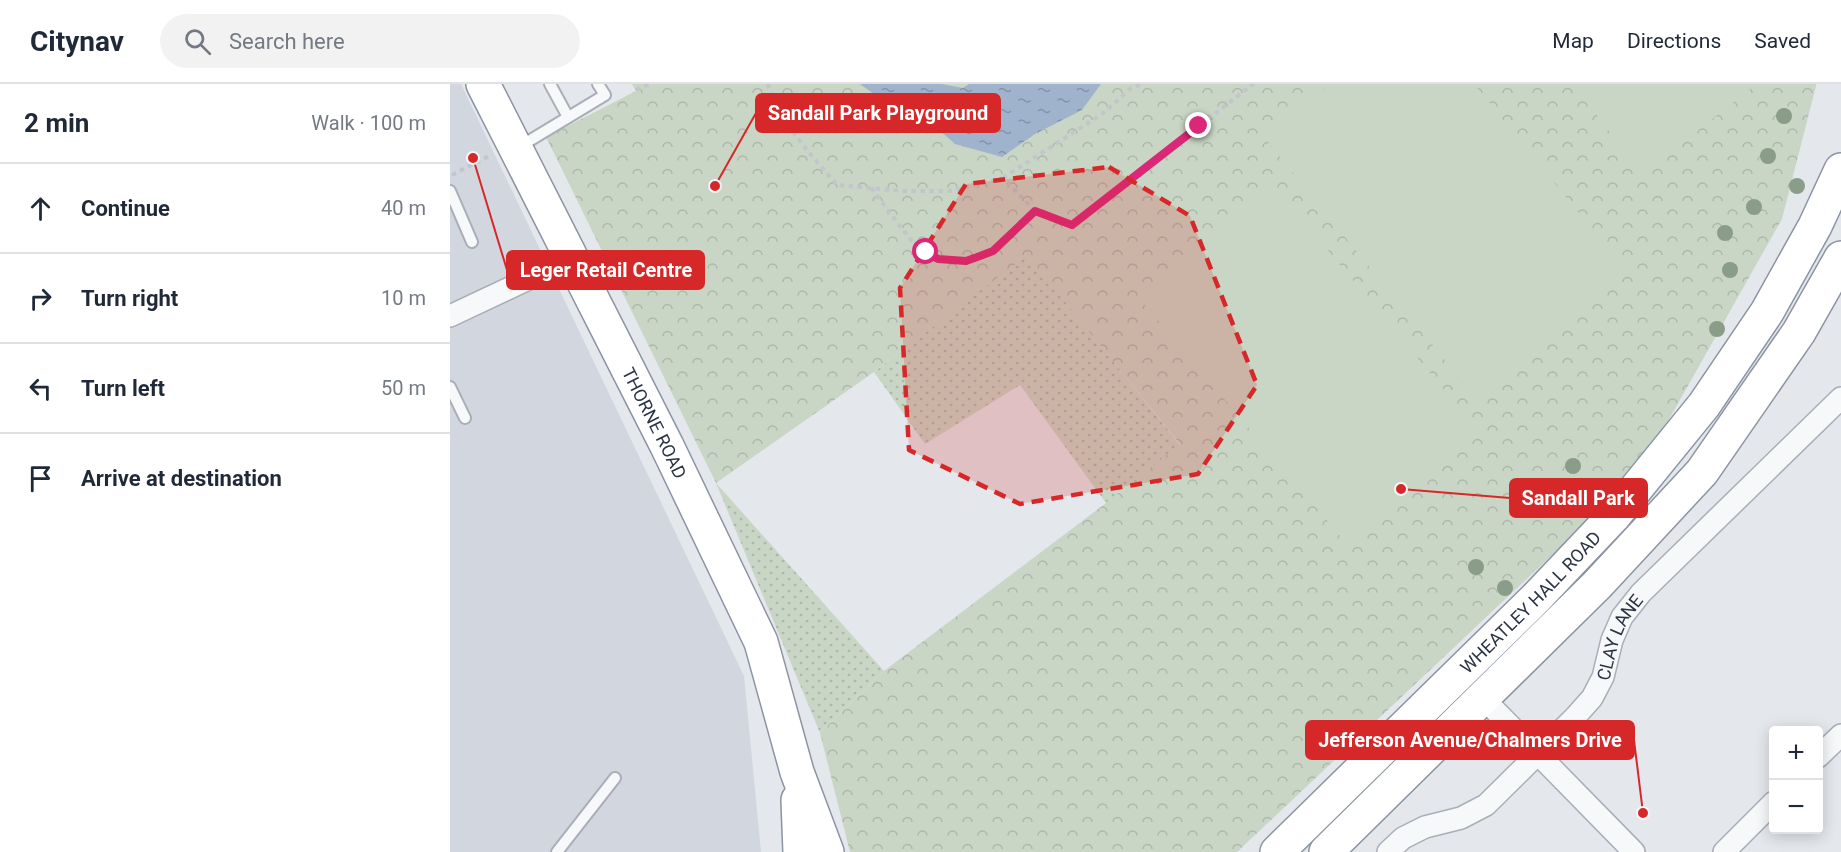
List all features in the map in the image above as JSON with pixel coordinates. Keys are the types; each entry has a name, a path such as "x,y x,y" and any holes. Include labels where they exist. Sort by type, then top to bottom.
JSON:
{"highway":[{"name":"THORNE ROAD","path":"483,84 666,446 761,642 797,772 827,852"},
{"name":"WHEATLEY HALL ROAD","path":"1277,852 1536,598 1613,517 1704,405 1767,312 1815,226 1841,170"},
{"name":"WHEATLEY HALL ROAD","path":"1326,852 1597,585 1702,472 1799,332 1841,258"},
{"name":"THORNE ROAD","path":"797,772 800,852"}],"street":[{"path":"450,316 571,259"},
{"name":"CLAY LANE","path":"1388,852 1403,838 1425,827 1461,818 1486,805 1538,754 1592,698 1603,677 1612,640 1622,617 1641,593 1841,398"},
{"path":"1483,698 1634,852"},
{"path":"1823,752 1841,735"},
{"path":"1724,852 1769,806"}],"lane":[{"path":"550,84 568,117"},
{"path":"514,146 605,95 598,84"},
{"path":"450,191 472,242"},
{"path":"450,387 465,418"},
{"path":"557,852 615,778"}],"path":[{"path":"636,90 650,84"},
{"path":"768,84 771,97 802,144 837,185 902,191 951,191 1003,177 1105,112 1131,88 1142,84"},
{"path":"1003,177 1035,211 1072,225 1253,84"},
{"path":"450,176 514,146"},
{"path":"871,188 914,244 938,259 966,261 993,251 1035,211"}],"highlighted area":[{"path":"1109,167 1190,216 1257,385 1198,474 1020,504 909,450 900,288 966,184"}],"shaded area":[{"path":"450,84 461,84 744,676 761,852 450,852"}],"green space":[{"path":"632,84 1816,84 1816,86 1782,219 1663,430 1585,524 1237,852 850,852 820,733 884,671 1180,444 1027,255 874,372 716,483 546,137 636,91"},
{"path":"1331,84 1474,84 1625,270 1475,397 1263,136"},
{"path":"1574,84 1757,84 1641,175"},
{"path":"1272,183 1478,431 1346,543 1138,297"},
{"path":"1027,254 1180,445 1106,503 1020,385 925,444 874,372"},
{"path":"716,483 884,671 820,733"}],"water":[{"path":"860,84 942,84 963,88 969,84 1101,84 1082,110 1035,134 1002,157 955,144 927,119 878,97"}],"place":[{"name":"Leger Retail Centre","path":"473,158"},
{"name":"Sandall Park Playground","path":"715,186"},
{"name":"Sandall Park","path":"1401,489"},
{"name":"Jefferson Avenue/Chalmers Drive","path":"1643,813"}],"route":[{"path":"926,252 938,259 966,261 980,256 993,251 1035,211 1072,225 1199,126"}]}
